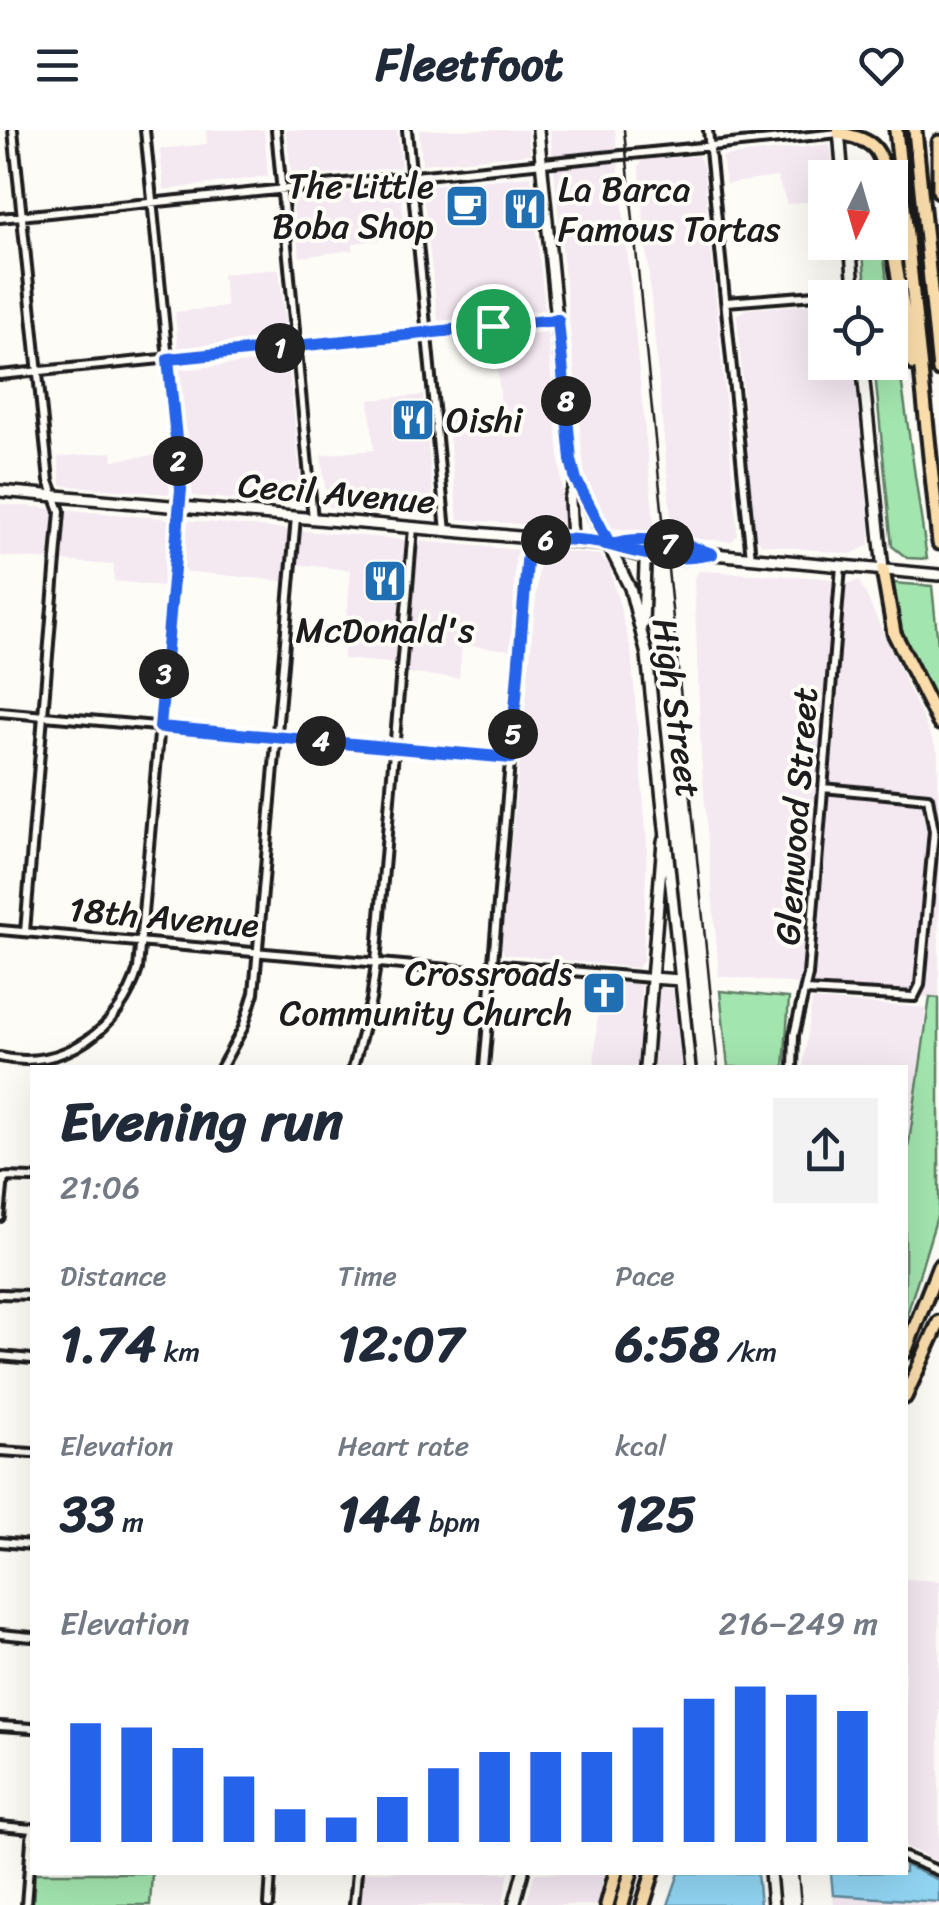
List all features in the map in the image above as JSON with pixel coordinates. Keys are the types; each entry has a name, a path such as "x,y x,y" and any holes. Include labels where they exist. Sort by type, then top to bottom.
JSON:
{"highway":[{"path":"896,130 939,543"},
{"path":"915,130 939,370"},
{"path":"840,131 874,143 882,160"},
{"path":"939,142 939,191"},
{"path":"895,260 908,344 922,399"},
{"path":"883,570 894,632 939,723"},
{"path":"908,1344 939,1266"},
{"path":"908,1390 939,1322"},
{"path":"608,1905 615,1875"},
{"path":"622,1905 630,1875"},
{"path":"643,1905 652,1875"}],"main road":[{"name":"High Street","path":"538,130 576,480 630,588 642,632 690,1065"},
{"path":"840,131 842,160"},
{"path":"864,380 883,570"},
{"path":"572,542 570,499 576,480"},
{"name":"Cecil Avenue","path":"0,491 610,545 628,554 691,559 712,554"},
{"name":"Cecil Avenue","path":"610,545 623,540 691,546 712,554 939,575"},
{"path":"642,632 645,564 651,556"},
{"path":"646,1065 665,824"},
{"name":"18th Avenue","path":"651,978 681,980"},
{"path":"514,1905 522,1875"},
{"path":"770,1875 773,1905"}],"street":[{"path":"13,130 48,481 60,511 25,932"},
{"path":"0,1057 61,1054 103,1029 132,991 142,943 179,507 145,130"},
{"path":"276,130 313,519"},
{"path":"407,130 446,530"},
{"path":"708,130 751,558"},
{"path":"0,218 840,131"},
{"path":"726,302 808,298"},
{"path":"0,375 558,320"},
{"path":"223,1065 243,1028 259,953 296,517"},
{"path":"354,1065 376,963 413,528"},
{"path":"484,1065 529,538"},
{"name":"Glenwood Street","path":"793,1065 794,1035 806,991 840,566"},
{"path":"0,712 511,758"},
{"path":"806,991 914,998 920,985 934,831 928,798 823,788"},
{"name":"18th Avenue","path":"0,930 484,972 503,965 651,978"},
{"path":"0,1217 2,1177 30,1178"},
{"path":"0,1294 30,1295"},
{"path":"0,1356 30,1359"},
{"path":"0,1450 30,1454"},
{"path":"0,1542 30,1545"},
{"path":"0,1634 30,1637"},
{"path":"0,1726 30,1728"},
{"path":"0,1826 30,1828"},
{"path":"26,1905 30,1854"},
{"path":"908,1858 939,1872"},
{"path":"269,1905 272,1875"},
{"path":"354,1905 357,1875"}],"shaded area":[{"path":"206,130 264,130 268,176 164,190 160,149 207,144"},
{"path":"286,130 397,130 401,167 292,178"},
{"path":"419,130 527,130 530,154 422,164"},
{"path":"550,130 615,130 655,532 611,528 585,477"},
{"path":"830,144 832,160 808,160 808,201 787,204 777,177 726,184 722,157"},
{"path":"698,156 703,166 737,525 732,541 673,538 639,166 643,160"},
{"path":"531,176 545,310 438,321 422,186"},
{"path":"400,187 406,237 353,243 353,250 300,257 292,200"},
{"path":"279,269 287,336 178,348 175,312 227,307 222,274"},
{"path":"808,304 808,380 855,380 870,530 869,545 851,554 761,544 755,534 737,314 748,309"},
{"path":"547,332 566,528 458,519 447,418 502,412 494,338"},
{"path":"288,359 303,505 193,496 180,370"},
{"path":"423,395 435,517 328,507 321,455 374,450 369,400"},
{"path":"112,452 113,460 166,454 170,494 61,485 58,457"},
{"path":"0,504 521,550 515,558 513,650 462,645 459,678 400,673 401,664 343,659 351,570 294,564 292,582 183,571 181,588 114,581 114,565 0,556"},
{"path":"541,549 599,555 609,565 631,650 647,844 643,960 638,968 504,954 501,945"},
{"path":"699,571 826,578 847,584 859,580 938,752 939,998 719,976 701,755 694,578"},
{"path":"600,981 641,984 638,1065 594,1065"},
{"path":"660,987 673,990 681,1065 653,1065"},
{"path":"812,1000 926,1008 908,1147 908,1065 803,1065"},
{"path":"908,1579 939,1581 939,1862 908,1847"},
{"path":"363,1875 509,1875 502,1905 360,1905"},
{"path":"534,1875 604,1875 597,1905 526,1905"},
{"path":"833,1895 939,1902 939,1905 834,1905"}],"green space":[{"path":"864,260 884,260 887,280 865,280"},
{"path":"876,380 901,380 927,559 907,558 892,546"},
{"path":"889,586 932,586 939,654 939,717 897,631"},
{"path":"720,991 789,998 784,1065 728,1065"},
{"path":"930,997 939,998 939,1210 908,1311 908,1149"},
{"path":"35,1875 152,1875 150,1905 33,1905"}],"water":[{"path":"908,1866 939,1880 939,1902 833,1895 831,1875 908,1875"},
{"path":"678,1875 757,1875 760,1905 668,1905"}],"railway":[{"path":"624,130 718,1065"},
{"path":"798,1875 801,1905"}],"place":[{"name":"The Little Boba Shop","path":"467,206"},
{"name":"La Barca Famous Tortas","path":"525,209"},
{"name":"Oishi","path":"413,420"},
{"name":"McDonald's","path":"385,581"},
{"name":"Crossroads Community Church","path":"604,993"}],"route":[{"path":"493,326 168,359 181,489 160,727 511,758 529,538 610,545 628,554 691,559 712,554 691,546 623,540 610,545 576,480 571,460 558,320 493,326"}]}
